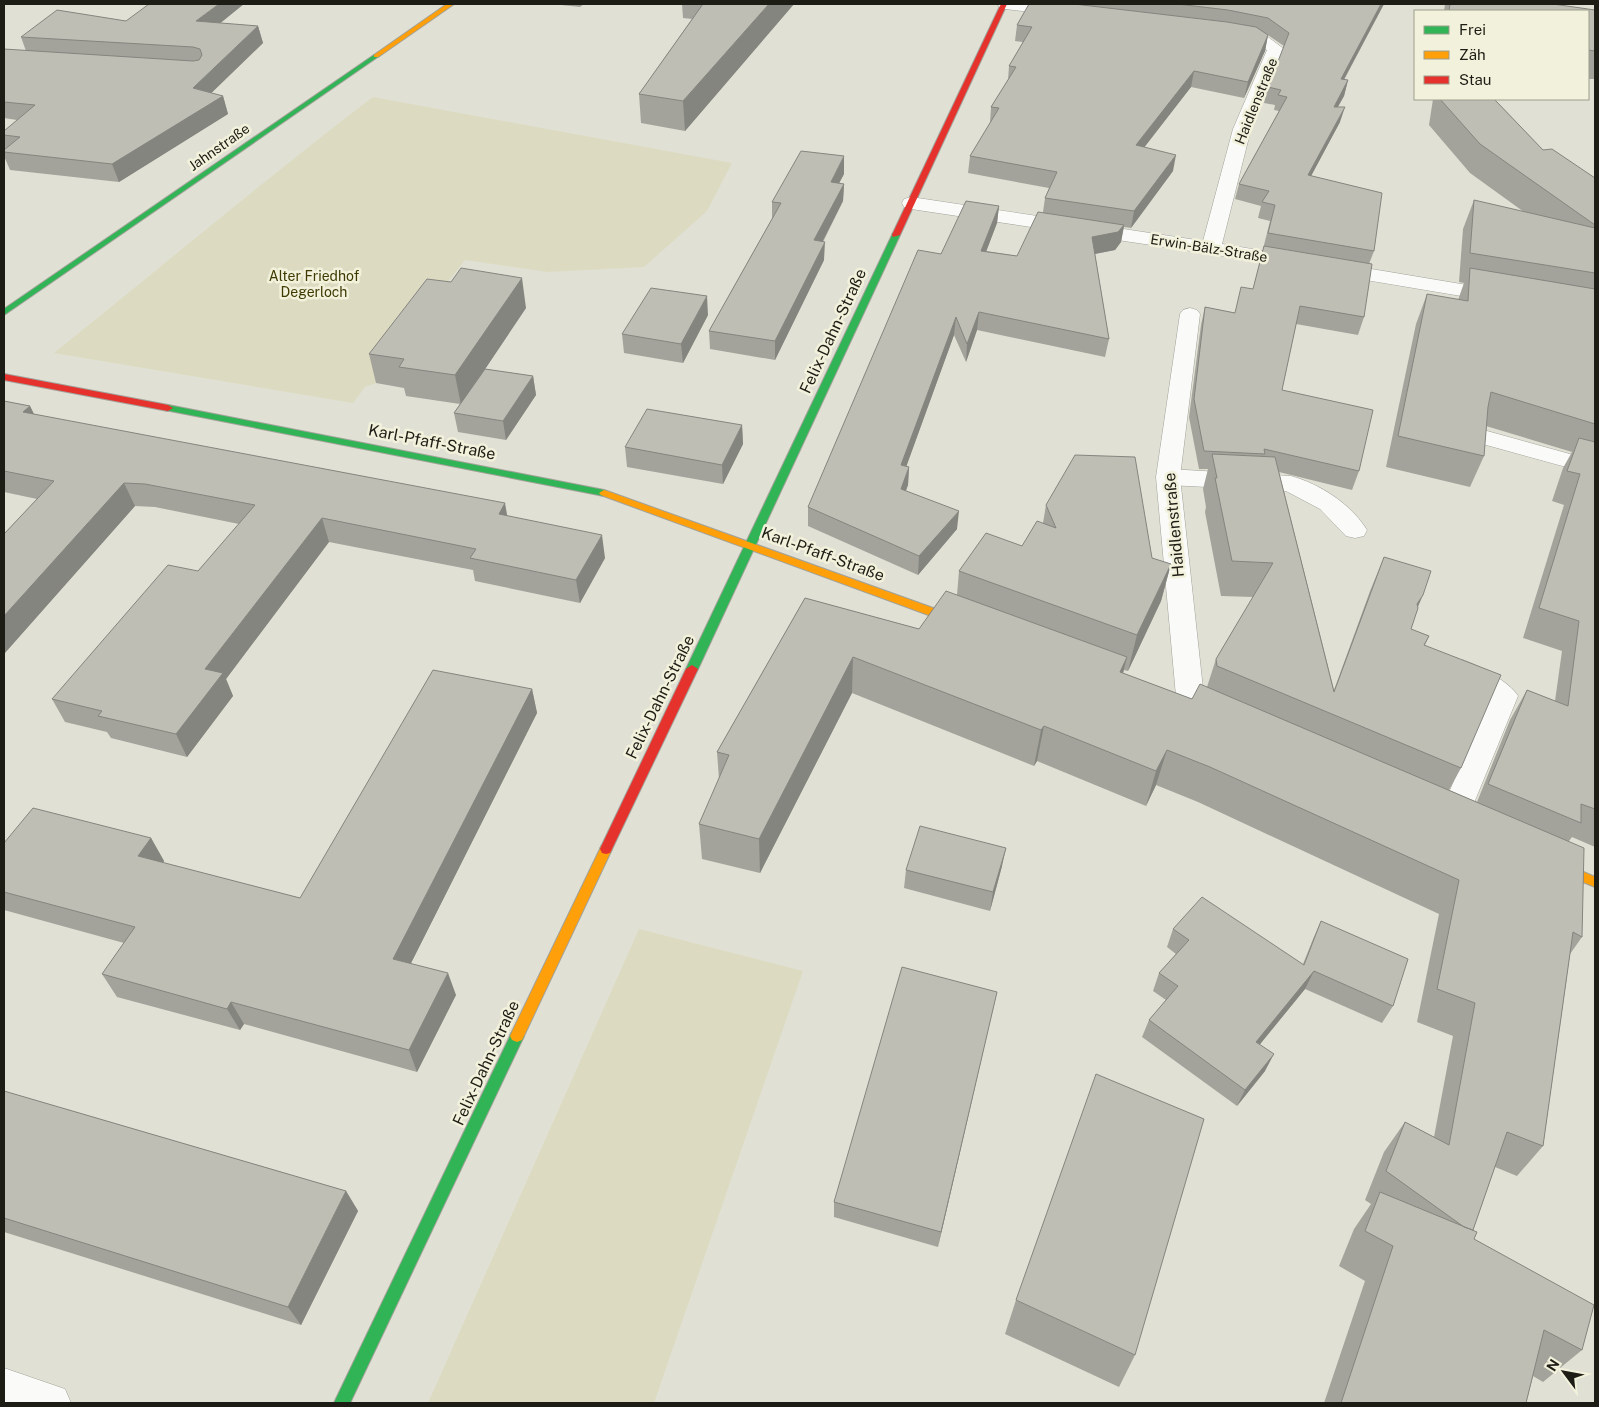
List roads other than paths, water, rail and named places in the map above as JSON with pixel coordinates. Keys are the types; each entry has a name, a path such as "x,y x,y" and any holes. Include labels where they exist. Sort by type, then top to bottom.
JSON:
{"street":[{"name":"Jahnstraße","path":"4,314 451,4"},
{"path":"1005,4 1081,13"},
{"name":"Felix-Dahn-Straße","path":"342,1403 751,544 1005,4"},
{"name":"Haidlenstraße","path":"1211,248 1242,129 1276,49 1258,37 1215,30"},
{"name":"Erwin-Bälz-Straße","path":"911,203 1211,248 1516,300"},
{"name":"Haidlenstraße","path":"1190,314 1168,476 1191,707"},
{"name":"Karl-Pfaff-Straße","path":"4,377 598,491 751,544 976,628"},
{"path":"1487,438 1595,468"},
{"path":"1168,476 1291,484 1328,503 1355,530"},
{"path":"1440,655 1504,696 1452,820"},
{"path":"1542,859 1595,882"},
{"path":"4,1388 50,1403"}],"park label":[{"name":"Alter Friedhof Degerloch","path":"314,284"}]}
